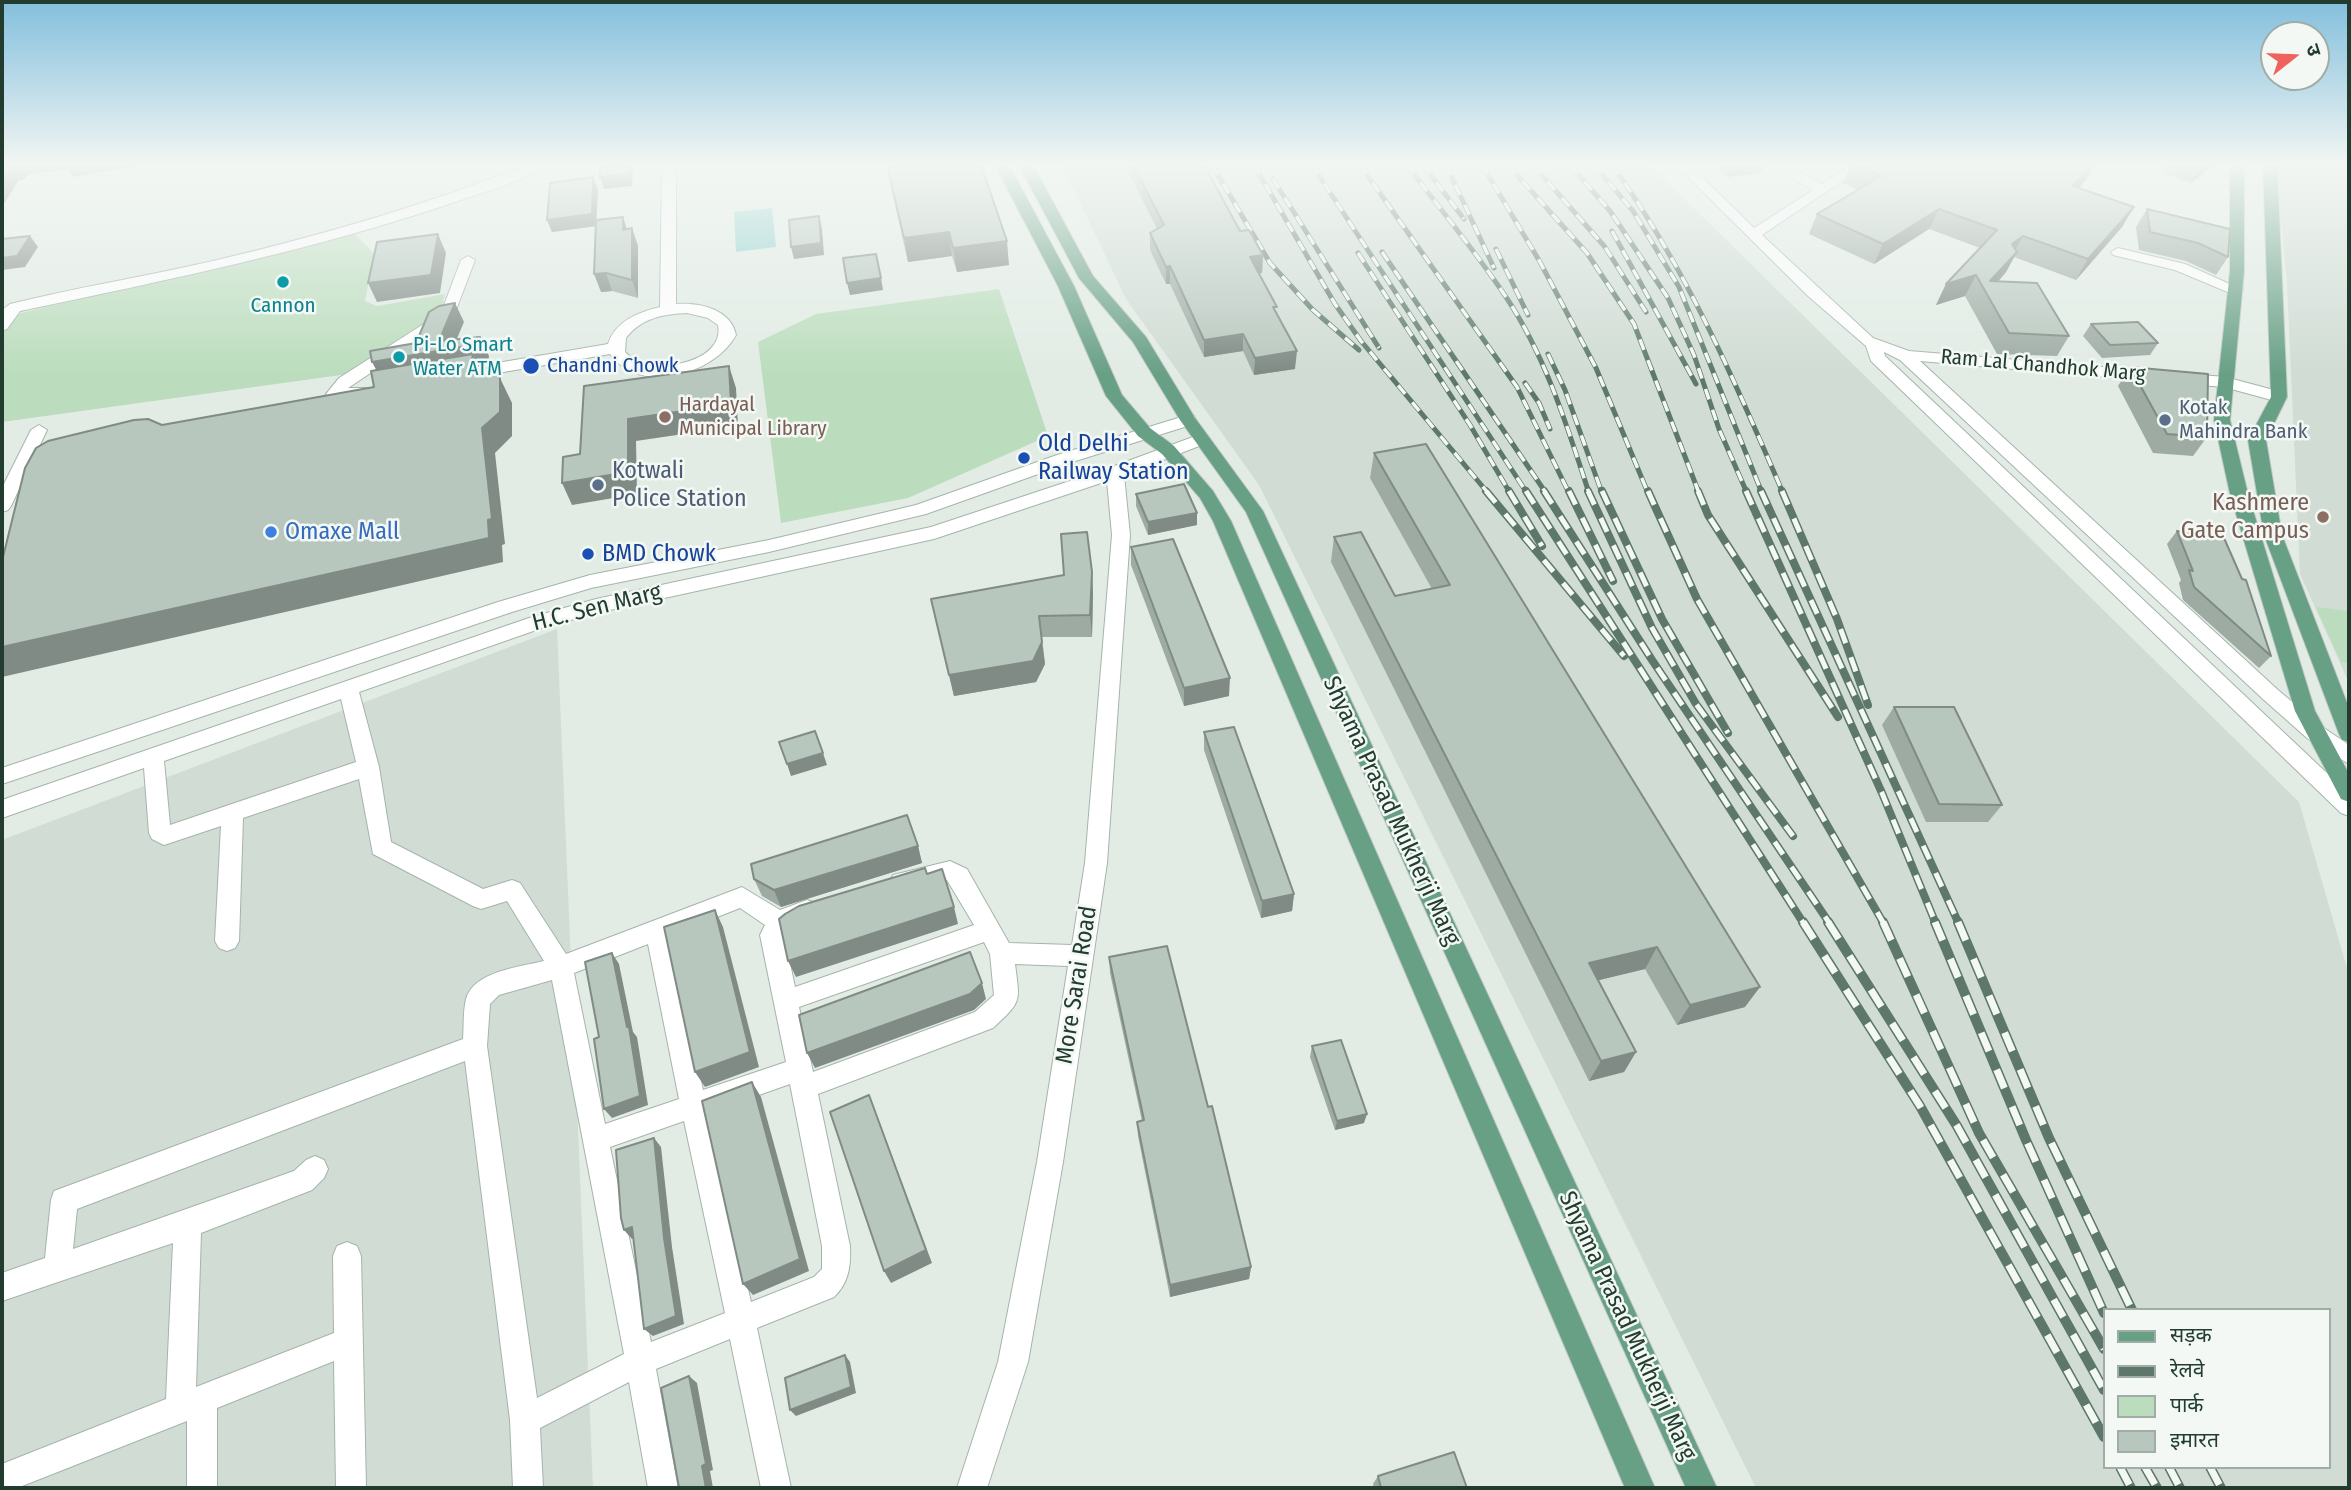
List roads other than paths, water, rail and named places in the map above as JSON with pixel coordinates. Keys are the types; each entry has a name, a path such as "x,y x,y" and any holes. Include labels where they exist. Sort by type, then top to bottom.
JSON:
{"main road":[{"name":"Shyama Prasad Mukherji Marg","path":"1039,235 1066,286 1114,396 1144,432 1168,450 1207,495 1223,521 1640,1488"},
{"name":"Shyama Prasad Mukherji Marg","path":"1063,235 1086,278 1140,340 1194,429 1254,511 1702,1488"},
{"path":"2236,235 2235,290 2222,420 2239,494 2314,733 2349,793"},
{"path":"2273,235 2279,397 2257,440 2273,535 2349,734"}],"street":[{"path":"2,326 9,310 15,307 340,235"},
{"path":"668,309 669,235"},
{"path":"1753,235 2349,807"},
{"path":"2118,252 2180,267 2235,290"},
{"path":"384,388 334,394 345,381 448,315 468,260"},
{"path":"687,307 705,310 727,324 729,334 724,346 696,365 657,372 626,364 618,357 615,348 618,338 631,324 652,313 668,309 687,307"},
{"path":"451,376 615,348"},
{"path":"1875,351 1903,354 2314,733 2349,756"},
{"name":"Ram Lal Chandhok Marg","path":"1903,354 2225,382 2279,397"},
{"name":"H.C. Sen Marg","path":"2,775 505,607 590,582 920,510 1144,432 1194,429"},
{"name":"H.C. Sen Marg","path":"2,809 199,738 536,623 596,606 934,533 1115,472 1168,450 1194,429"},
{"path":"2,506 39,430"},
{"name":"More Sarai Road","path":"972,1488 1013,1362 1050,1162 1096,863 1121,535 1115,472"},
{"path":"348,687 368,767 381,846 481,899 512,890 561,967 663,1488"},
{"path":"197,709 199,738"},
{"path":"153,755 160,833 163,836 171,836 368,767"},
{"path":"227,941 232,814"},
{"path":"595,1140 692,1107 802,1078 984,1020 1007,999 1002,953 958,876 950,870 939,870 876,889"},
{"path":"528,1488 525,1420 475,1046 478,1000 492,986 561,967 742,897 780,922"},
{"path":"525,1420 640,1360 824,1287 834,1279 837,1268 836,1247 772,935 775,926 780,922 825,904"},
{"path":"785,1001 989,930"},
{"path":"659,940 692,1107 742,1320 776,1488"},
{"path":"1002,953 1082,956"},
{"path":"58,1268 64,1200 475,1046"},
{"path":"2,1287 188,1224 303,1181 315,1169"},
{"path":"188,1224 191,1404 202,1488"},
{"path":"346,1256 351,1488"},
{"path":"2,1479 349,1341"}],"water":[{"path":"735,235 775,235 776,247 736,252"}],"railway":[{"path":"1253,235 1270,263 1313,310 1359,350"},
{"path":"1295,235 1335,304 1361,341 1488,493"},
{"path":"1308,235 1379,348"},
{"path":"1358,235 1527,493"},
{"path":"1409,235 1517,387 1569,493"},
{"path":"1460,235 1506,297 1533,344 1554,392 1589,493"},
{"path":"1478,235 1494,268"},
{"path":"1524,235 1596,368 1648,493"},
{"path":"1570,235 1587,253 1634,324 1699,493"},
{"path":"1594,235 1605,247 1646,312"},
{"path":"1614,235 1696,384"},
{"path":"1626,235 1668,298 1694,355 1719,429 1747,493"},
{"path":"1647,235 1679,287 1762,493"},
{"path":"1658,235 1727,366 1783,493"},
{"path":"1496,249 1528,315"},
{"path":"1382,252 1546,493"},
{"path":"1358,253 1470,425 1510,493"},
{"path":"1548,354 1565,390 1602,493"},
{"path":"1525,383 1539,403 1550,429"},
{"path":"1486,491 1624,656"},
{"path":"1509,491 1542,546"},
{"path":"1526,491 1804,924"},
{"path":"1544,491 1652,660 1830,924"},
{"path":"1569,491 1613,581"},
{"path":"1588,491 1652,628 1696,704 1793,836"},
{"path":"1602,491 1662,619 1728,733"},
{"path":"1648,491 1697,599 1884,923"},
{"path":"1698,491 1708,515 1838,717"},
{"path":"1746,491 1882,793 1936,924"},
{"path":"1761,491 1959,924"},
{"path":"1782,491 1837,619 1868,705"},
{"path":"1803,922 1920,1106 2102,1433"},
{"path":"1828,922 1957,1126 2102,1386"},
{"path":"1935,922 2026,1140 2102,1309"},
{"path":"1958,922 2049,1138 2131,1308"},
{"path":"1884,923 1979,1133 2102,1346"},
{"path":"2121,1469 2131,1488"},
{"path":"2146,1469 2157,1488"},
{"path":"2170,1469 2180,1488"},
{"path":"2211,1469 2221,1488"}],"place":[{"name":"Cannon","path":"283,282"},
{"name":"Pi-Lo Smart Water ATM","path":"399,357"},
{"name":"Chandni Chowk","path":"531,366"},
{"name":"Hardayal Municipal Library","path":"665,417"},
{"name":"Kotak Mahindra Bank","path":"2165,420"},
{"name":"Old Delhi Railway Station","path":"1024,458"},
{"name":"Kotwali Police Station","path":"598,485"},
{"name":"Kashmere Gate Campus","path":"2323,517"},
{"name":"Omaxe Mall","path":"271,532"},
{"name":"BMD Chowk","path":"588,554"}]}
